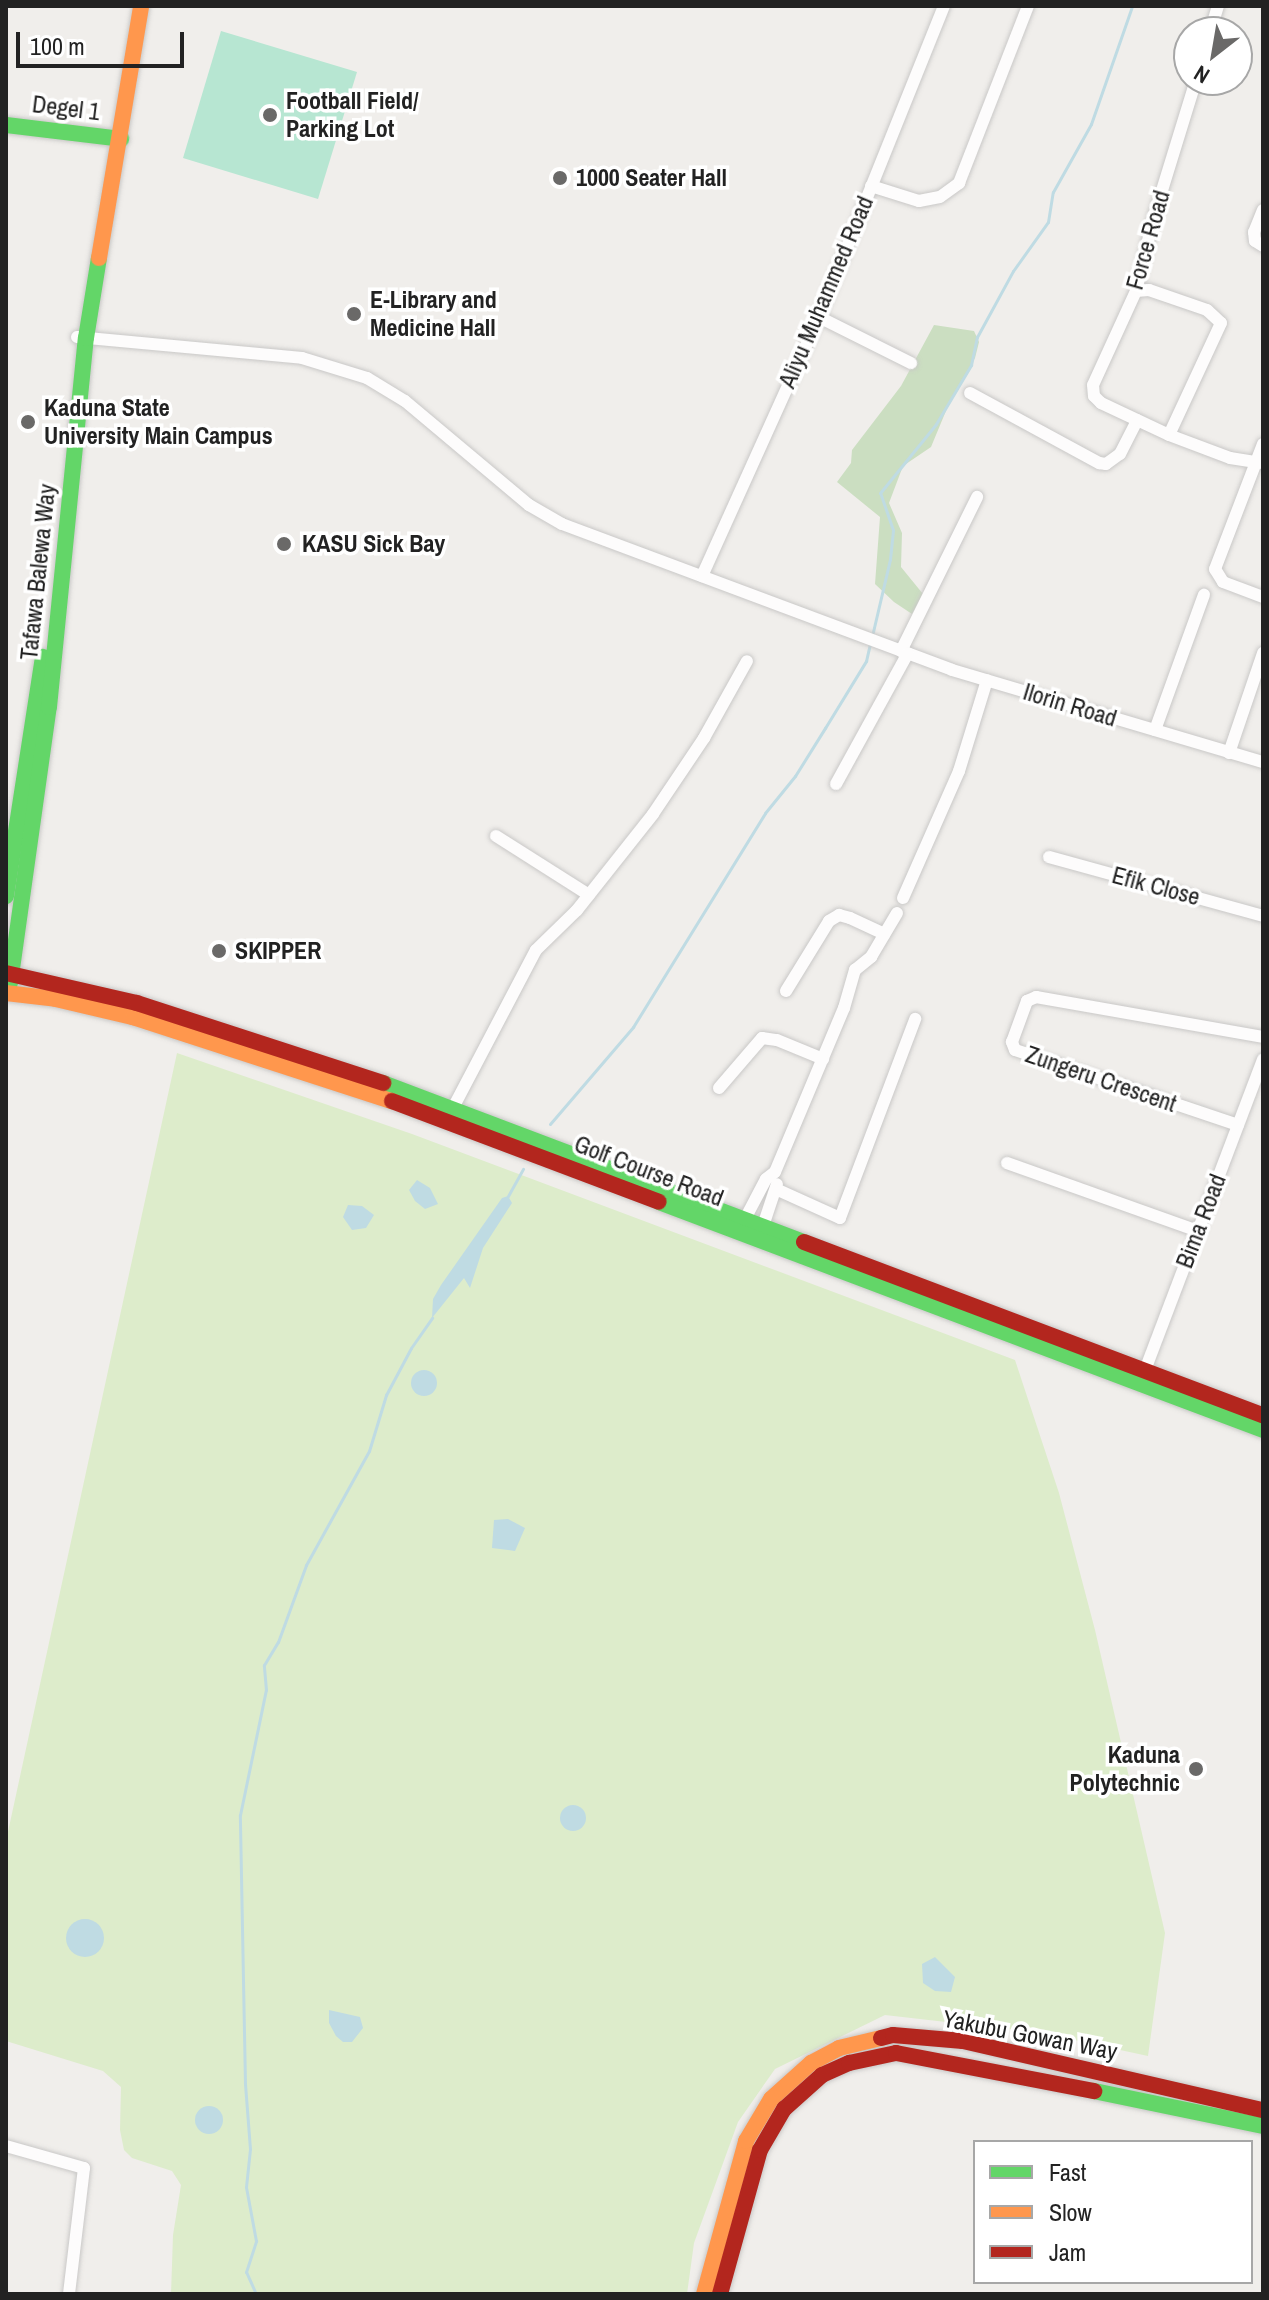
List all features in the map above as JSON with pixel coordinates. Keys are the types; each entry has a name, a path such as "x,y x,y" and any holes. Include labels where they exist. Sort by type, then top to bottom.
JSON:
{"street":[{"name":"Tafawa Balewa Way","path":"116,138 130,6"},
{"name":"Tafawa Balewa Way","path":"6,896 37,709 82,338 141,6"},
{"name":"Aliyu Muhammed Road","path":"702,576 819,317 944,6"},
{"path":"871,186 919,201 940,197 959,183 1028,6"},
{"name":"Force Road","path":"1137,420 1094,396 1093,385 1136,291 1153,220 1191,96"},
{"name":"Degel 1","path":"6,125 116,138"},
{"path":"1263,210 1254,232 1255,241 1263,246"},
{"path":"1136,291 1149,290 1207,310 1221,323 1169,435"},
{"path":"819,317 911,363"},
{"name":"Tafawa Balewa Way","path":"7,996 49,707 82,338"},
{"name":"Ilorin Road","path":"82,338 302,358 367,378 405,401 529,505 562,524 904,652 987,680 1263,762"},
{"path":"970,393 1099,463 1106,464 1120,454 1137,420 1230,458 1260,462"},
{"path":"1263,444 1260,462 1215,569 1223,582 1263,597"},
{"path":"836,784 904,652 977,497"},
{"path":"1155,730 1204,595"},
{"path":"1229,753 1263,653"},
{"path":"453,1108 536,950 589,895 653,814 704,738 747,661"},
{"path":"903,898 959,771 987,680"},
{"path":"496,836 589,895"},
{"name":"Efik Close","path":"1049,857 1263,916"},
{"path":"745,1219 766,1179 775,1172 844,1008 855,970 871,957 897,913"},
{"path":"786,991 829,921 839,915 885,934"},
{"name":"Golf Course Road","path":"9,974 225,1028 1142,1377 1263,1415"},
{"name":"Golf Course Road","path":"7,996 56,999 133,1017 453,1108 763,1226 1142,1377 1263,1430"},
{"name":"Zungeru Crescent","path":"1238,1125 1015,1050 1012,1042 1027,1001 1036,997 1263,1037"},
{"path":"778,1190 840,1218 915,1019"},
{"path":"719,1088 762,1038 777,1040 823,1059"},
{"name":"Bima Road","path":"1142,1377 1263,1059"},
{"path":"1007,1163 1198,1231"},
{"path":"763,1226 778,1190 775,1172"},
{"name":"Yakubu Gowan Way","path":"704,2294 746,2141 771,2099 811,2063 839,2048 893,2035 963,2041 1263,2110"},
{"name":"Yakubu Gowan Way","path":"720,2294 760,2150 784,2109 822,2075 849,2063 896,2053 991,2067 1263,2126"},
{"path":"1087,2090 1090,2071"},
{"path":"6,2146 84,2168 69,2294"}],"green space":[{"name":"Football Field/ Parking Lot","path":"221,31 357,72 318,199 183,158"},
{"path":"934,325 974,331 979,342 975,358 948,406 931,447 903,466 889,503 902,533 901,567 923,594 912,614 875,584 880,517 837,482 851,463 852,450 901,386"},
{"path":"177,1053 412,1134 1015,1360 1059,1493 1095,1630 1165,1933 1148,2056 1041,2033 885,2015 775,2069 738,2122 694,2243 687,2294 171,2294 173,2235 181,2185 172,2171 132,2158 124,2150 120,2130 121,2087 103,2071 6,2041 6,1841"}],"water":[{"path":"417,1180 430,1188 438,1204 425,1209 415,1201 409,1190"},
{"path":"508,1196 512,1203 483,1248 470,1288 464,1278 432,1318 433,1299 441,1285 502,1198"},
{"path":"348,1205 362,1206 374,1215 366,1228 352,1230 343,1217"},
{"path":"424,1370 433,1374 437,1383 433,1392 424,1396 415,1392 411,1383 415,1374"},
{"path":"508,1519 525,1528 515,1551 492,1548 494,1520"},
{"path":"573,1805 582,1809 586,1818 582,1827 573,1831 564,1827 560,1818 564,1809"},
{"path":"85,1919 98,1925 104,1938 98,1951 85,1957 72,1951 66,1938 72,1925"},
{"path":"935,1957 955,1977 951,1992 935,1991 923,1983 922,1964"},
{"path":"329,2010 360,2017 363,2028 352,2042 343,2042 336,2036 329,2023"},
{"path":"209,2106 219,2110 223,2120 219,2130 209,2134 199,2130 195,2120 199,2110"}],"waterway":[{"path":"872,636 890,559 893,530 880,493 936,424 971,365 977,337 1013,271 1048,222 1053,192 1091,124 1132,6"},
{"path":"550,1124 633,1027 765,813 795,776 825,728 866,661 870,643"},
{"path":"508,1196 523,1169"},
{"path":"256,2294 246,2272 256,2241 246,2187 250,2149 245,2084 240,1815 266,1690 264,1665 278,1642 306,1565 369,1451 386,1395 411,1348 432,1318"}],"traffic: fast":[{"path":"6,125 121,139"},
{"path":"10,983 49,707 86,338 99,258"},
{"path":"6,896 43,657"},
{"path":"383,1083 804,1242"},
{"path":"659,1202 1263,1430"},
{"path":"1094,2091 1263,2126"}],"traffic: slow":[{"path":"99,258 141,6"},
{"path":"6,993 56,999 133,1017 392,1101"},
{"path":"704,2294 746,2141 771,2099 811,2063 839,2048 881,2038"}],"traffic: jam":[{"path":"6,973 137,1003 383,1083"},
{"path":"392,1101 659,1202"},
{"path":"804,1242 1263,1415"},
{"path":"881,2038 893,2035 963,2041 1263,2110"},
{"path":"720,2294 760,2150 784,2109 822,2075 849,2063 896,2053 1094,2091"}],"place":[{"name":"Football Field/ Parking Lot","path":"270,115"},
{"name":"1000 Seater Hall","path":"560,178"},
{"name":"E-Library and Medicine Hall","path":"354,314"},
{"name":"Kaduna State University Main Campus","path":"28,422"},
{"name":"KASU Sick Bay","path":"284,544"},
{"name":"SKIPPER","path":"219,951"},
{"name":"Kaduna Polytechnic","path":"1196,1769"}]}
